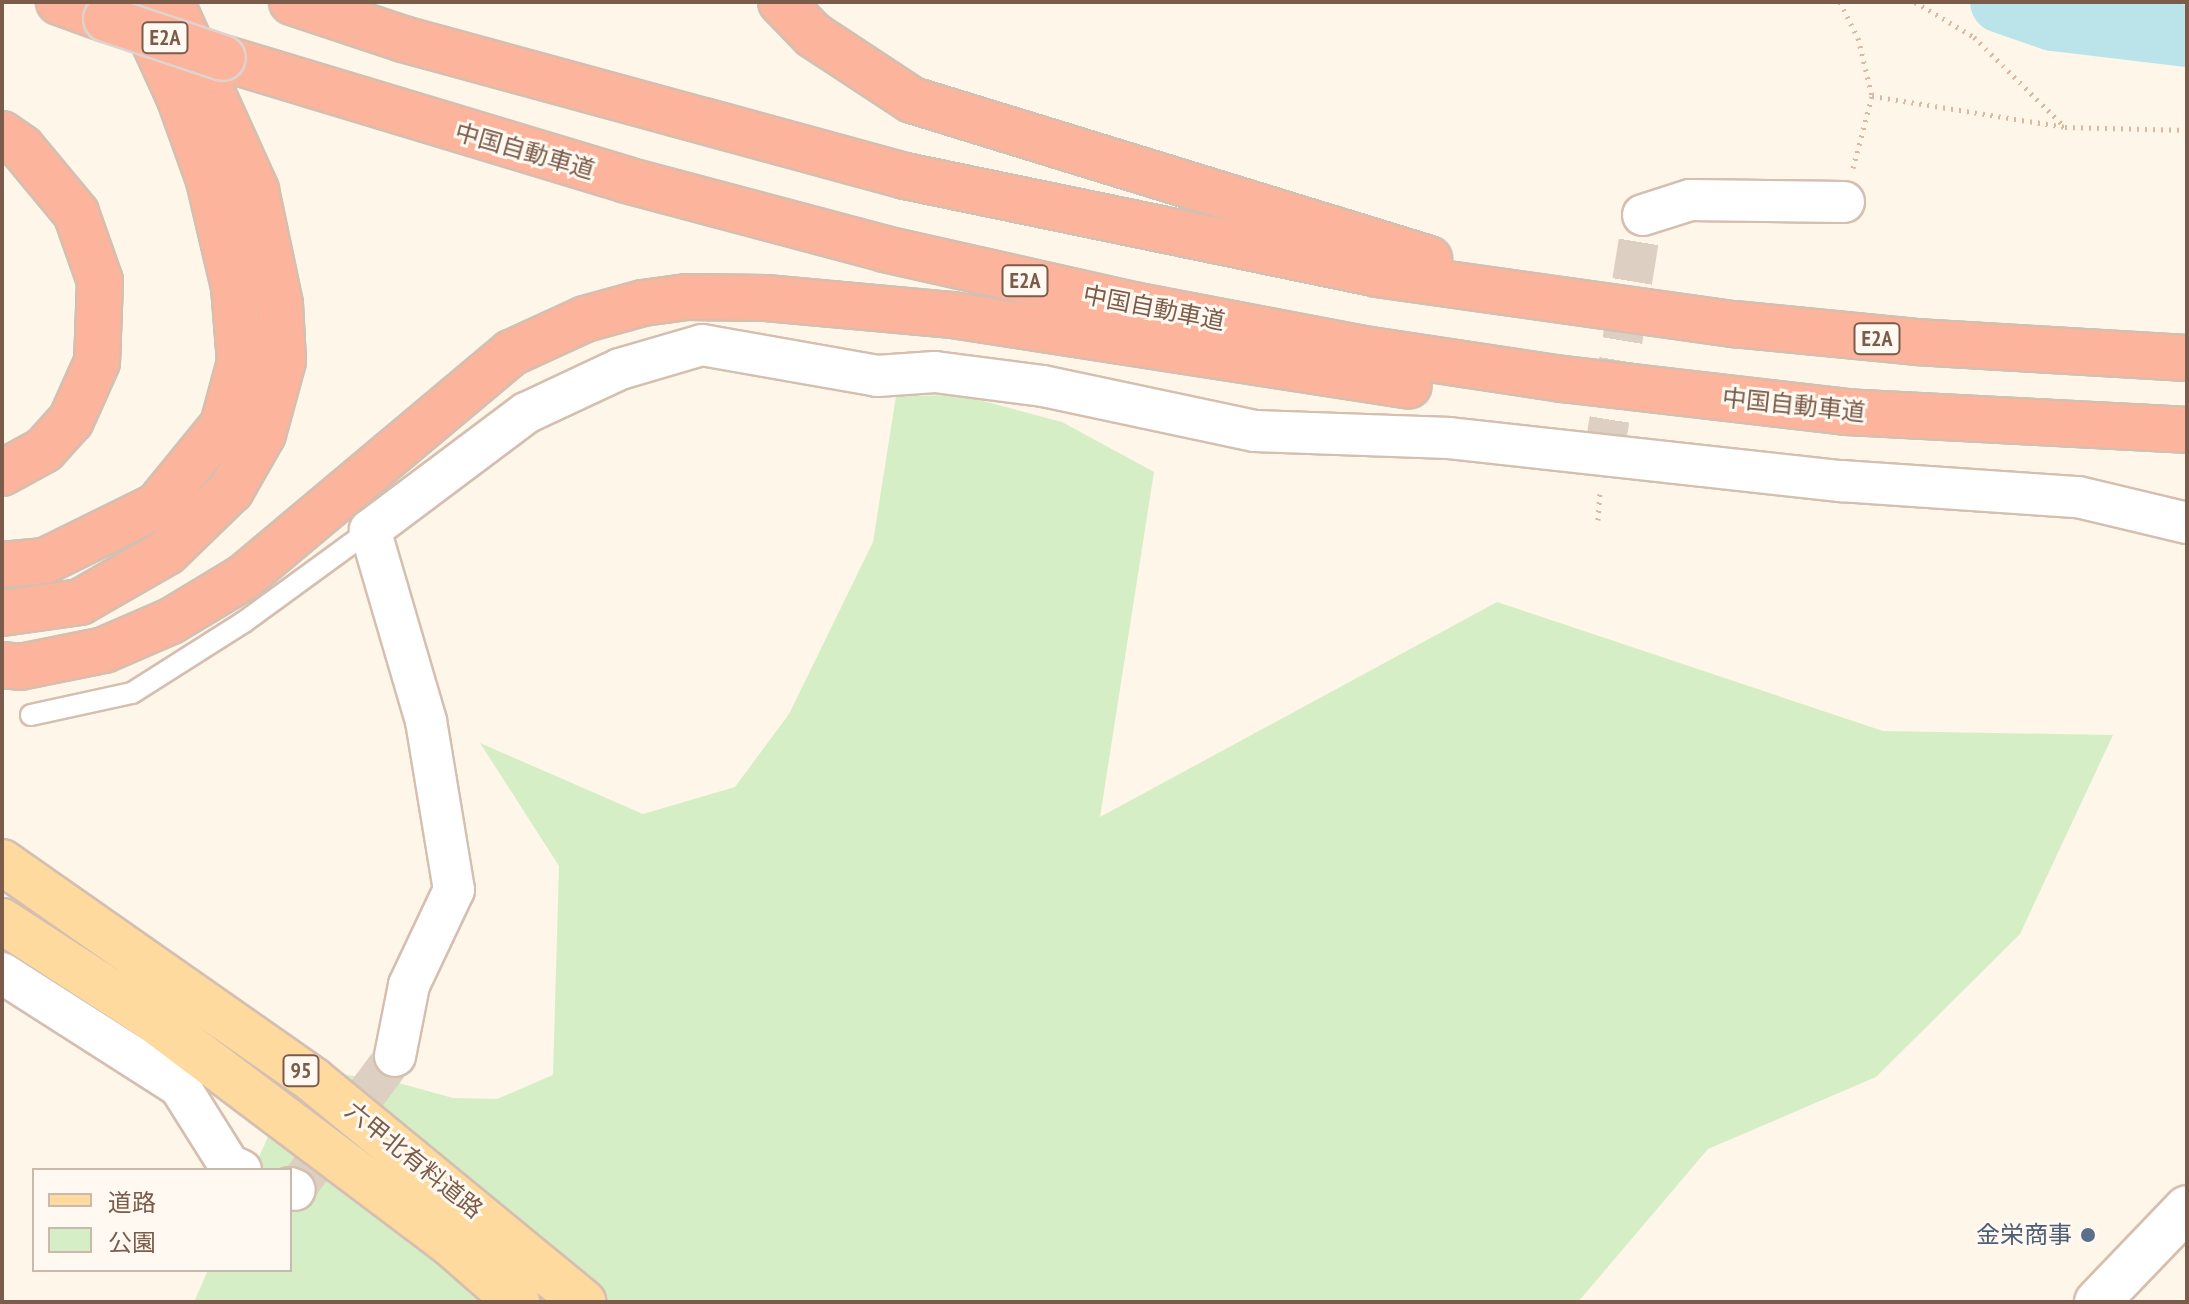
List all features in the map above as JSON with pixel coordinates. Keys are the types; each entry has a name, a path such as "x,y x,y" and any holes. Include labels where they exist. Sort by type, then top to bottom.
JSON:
{"highway":[{"name":"中国自動車道","path":"59,2 121,10 223,58 626,180 885,249 1133,305 1501,370 1846,412 2187,430"},
{"path":"2,613 80,602 167,552 231,490 263,434 283,361 271,261 256,190 171,2"},
{"name":"E2A","path":"292,2 419,43 905,176 1377,274 1569,302 1916,342 2187,358"},
{"path":"781,2 813,35 912,100 1569,302"},
{"path":"2,565 45,561 157,506 223,425 240,362 234,287 209,180 180,99 121,10"},
{"path":"2,134 22,148 76,213 100,281 97,362 71,420 44,450 2,473"},
{"path":"2,665 20,667 104,650 171,621 244,577 511,353 585,319 672,299 766,298 953,315 1491,398 1846,412"}],"main road":[{"name":"六甲北有料道路","path":"2,862 313,1080 583,1302"},
{"name":"六甲北有料道路","path":"2,921 147,1015 451,1244 517,1302"}],"street":[{"path":"1643,215 1690,200 1844,202"},
{"path":"395,1056 409,985 454,890 426,721 370,530 526,413 620,369 702,345 877,376 935,372 1043,386 1255,431 1449,438 1841,481 2078,497 2187,523"},
{"path":"2,973 180,1087 229,1165 236,1168"},
{"path":"2097,1302 2187,1208"}],"lane":[{"path":"31,715 132,693 244,622 370,530"}],"path":[{"path":"1840,2 1858,38 1872,96 1844,202"},
{"path":"1915,2 1974,37 2065,127"},
{"path":"1872,96 2065,127 2187,130"}],"green space":[{"path":"961,395 1062,422 1154,472 1100,817 1497,602 1883,731 2113,735 2020,934 1876,1077 1708,1149 1578,1302 194,1302 207,1272 292,1272 292,1168 254,1168 299,1068 395,1082 453,1098 497,1099 553,1075 559,866 480,743 643,814 735,787 789,714 873,542 896,396"}],"waterway":[{"path":"2001,2 2053,20 2187,36"}],"tunnel":[{"path":"1603,459 1643,215"},
{"path":"295,1190 395,1056"}],"place":[{"name":"金栄商事","path":"2088,1235"}]}
